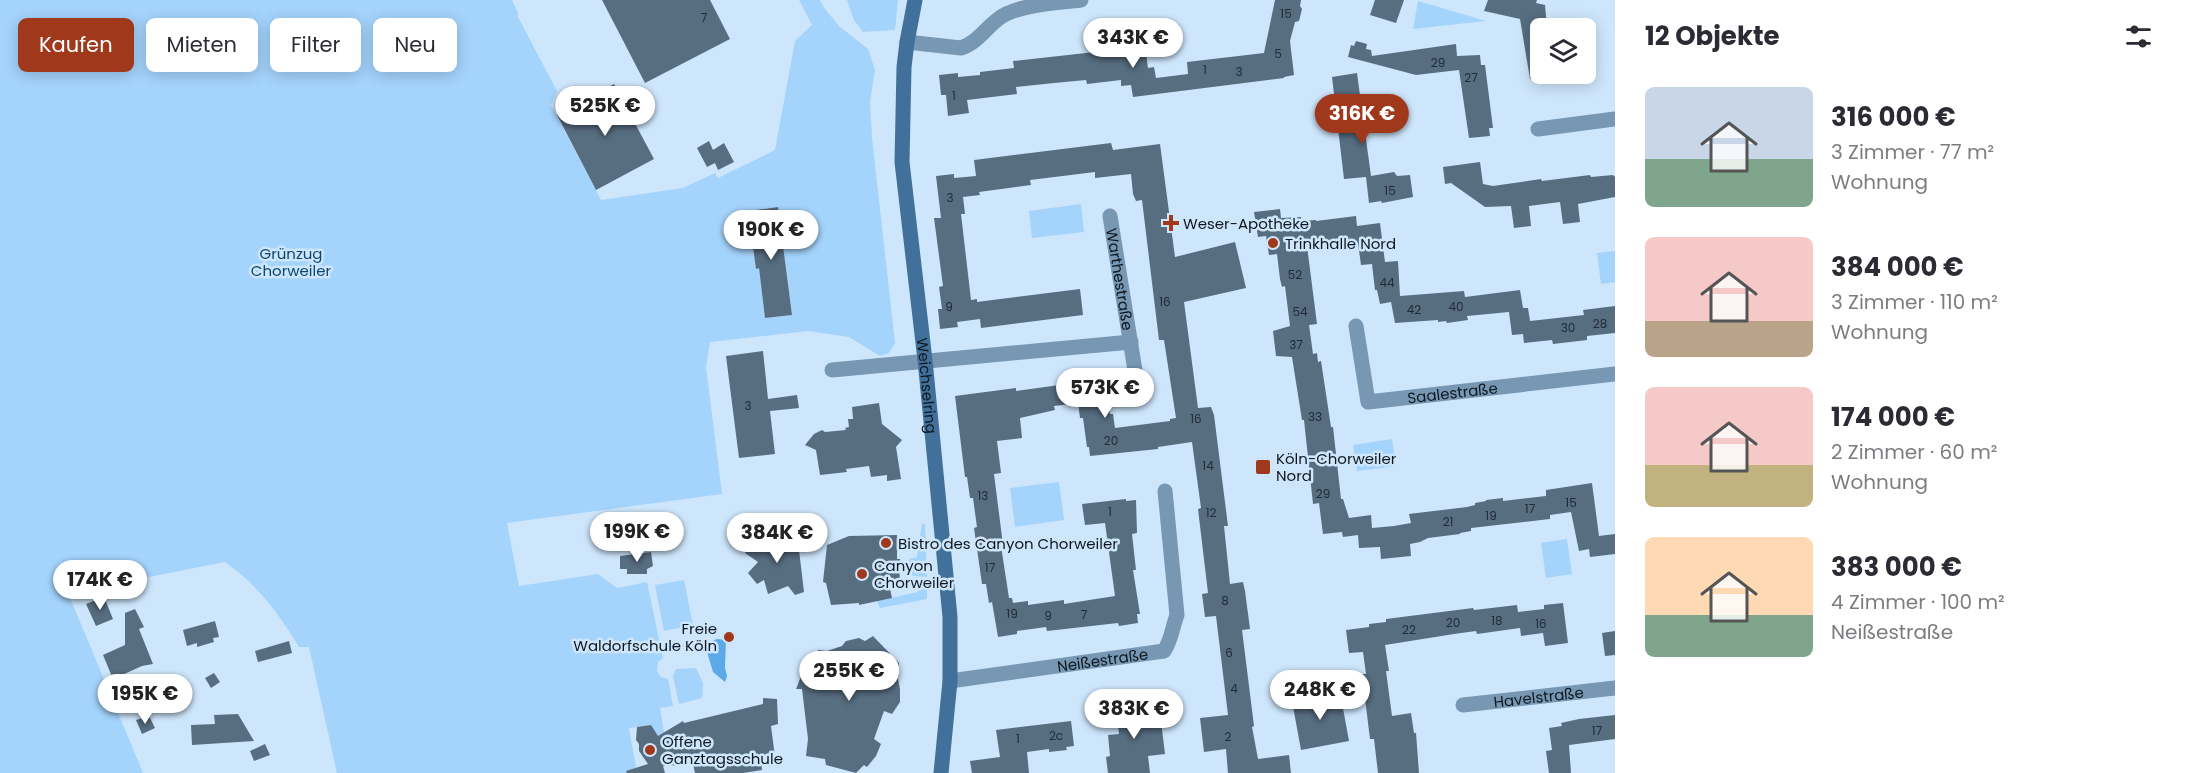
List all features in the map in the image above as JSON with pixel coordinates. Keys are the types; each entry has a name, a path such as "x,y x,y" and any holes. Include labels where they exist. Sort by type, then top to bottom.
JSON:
{"street":[{"name":"Weichselring","path":"915,0 907,42 902,162 925,360 950,617 950,681 941,773"},
{"path":"907,42 961,48 969,45 1006,14 1081,0"},
{"path":"1538,129 1615,119"},
{"name":"Warthestraße","path":"1110,216 1138,389"},
{"name":"Saalestraße","path":"1356,326 1368,402 1615,374"},
{"name":"Warthestraße","path":"832,370 1131,342"},
{"name":"Neißestraße","path":"950,681 1164,651 1172,640 1172,626 1177,615 1165,491"},
{"name":"Havelstraße","path":"1463,705 1615,688"}],"green space":[{"name":"Grünzug Chorweiler","path":"0,0 512,0 518,17 557,91 551,105 601,200 683,188 715,173 718,178 775,150 795,41 812,25 799,0 820,0 839,26 868,49 875,70 870,102 872,138 895,343 889,353 880,356 849,337 808,331 710,342 706,367 722,494 507,523 519,586 598,574 617,588 647,582 663,658 658,662 657,671 661,677 668,679 673,706 660,708 665,738 659,742 651,725 629,728 637,773 337,773 309,647 299,647 266,600 225,562 68,593 143,773 0,773","holes":["778,207 792,315 765,318 759,268 756,268 748,211"]},
{"path":"847,0 898,0 895,30 863,32 854,20"},
{"path":"1418,1 1486,21 1413,29"},
{"path":"1081,204 1084,232 1032,238 1029,211"},
{"path":"1615,251 1615,282 1601,284 1597,253"},
{"path":"1392,439 1396,466 1357,471 1353,445"},
{"path":"1059,482 1064,520 1015,527 1010,488"},
{"path":"922,524 925,524 927,577 913,576 909,559 917,557"},
{"path":"1567,539 1572,574 1546,578 1541,543"},
{"path":"684,580 693,625 664,631 655,585"},
{"path":"927,588 927,599 880,608 877,601 918,592 919,589"},
{"path":"696,668 703,683 702,698 679,704 673,676 676,669"}],"shaded area":[{"path":"726,640 727,676 725,682 713,672 707,652 712,641"}],"building":[{"path":"602,0 710,0 730,39 645,83"},
{"path":"1275,0 1301,0 1302,9 1299,21 1295,22 1290,41 1294,75 1284,78 1133,97 1131,85 1121,86 1121,80 1087,84 1086,80 1016,87 1017,94 967,100 969,113 948,116 946,95 941,95 939,75 958,73 958,77 980,75 980,72 1014,68 1013,61 1104,51 1104,55 1117,53 1118,57 1146,53 1148,68 1154,67 1156,78 1188,74 1187,62 1264,53"},
{"path":"1375,0 1404,0 1396,23 1370,15"},
{"path":"1488,0 1537,0 1536,3 1545,5 1546,18 1530,18 1530,79 1520,19 1484,11"},
{"path":"1356,41 1367,44 1366,49 1371,50 1372,56 1456,44 1457,56 1480,55 1481,65 1485,65 1493,128 1489,128 1490,136 1469,138 1459,70 1416,75 1348,57 1351,45 1354,46"},
{"path":"1357,73 1371,176 1394,172 1397,176 1410,175 1413,197 1369,203 1366,177 1344,179 1332,77"},
{"path":"614,84 654,159 596,190 557,115"},
{"path":"709,141 713,150 724,143 734,162 718,170 715,163 707,167 697,148"},
{"path":"1111,143 1113,150 1160,144 1175,257 1235,242 1246,288 1184,302 1198,408 1211,407 1214,415 1228,526 1224,526 1230,584 1243,582 1245,591 1250,629 1242,630 1254,726 1252,727 1258,759 1289,755 1291,773 1228,773 1226,749 1204,752 1200,718 1228,715 1216,616 1205,617 1202,594 1208,593 1198,509 1201,508 1192,442 1158,447 1158,449 1090,456 1078,403 1054,406 1055,410 1020,418 1022,438 997,441 1001,473 994,474 1009,598 1012,598 1013,603 1028,601 1028,605 1064,600 1064,604 1115,596 1105,523 1085,525 1082,504 1136,500 1137,533 1132,534 1136,570 1133,570 1140,614 1137,614 1138,623 1047,631 1046,627 1017,631 1017,634 998,637 992,602 989,603 986,584 982,584 974,528 977,527 973,498 970,498 967,477 965,477 955,396 1105,380 1110,414 1113,414 1115,428 1170,421 1176,418 1164,340 1159,340 1142,200 1136,201 1133,194 1131,174 1095,178 1095,172 1030,180 1031,185 979,192 980,195 963,197 965,214 961,214 971,300 977,299 977,302 1080,289 1083,315 981,328 980,319 957,322 958,327 940,329 938,309 942,309 939,287 943,286 934,218 941,218 936,176 954,174 954,178 976,176 974,160"},
{"path":"1480,162 1483,184 1493,186 1541,179 1542,181 1590,175 1591,177 1613,175 1615,177 1615,197 1578,204 1580,222 1563,224 1560,202 1529,206 1531,226 1514,228 1511,206 1485,207 1451,183 1445,184 1443,167"},
{"path":"778,207 792,315 765,318 759,268 756,269 748,211"},
{"path":"1280,209 1281,218 1301,217 1301,221 1356,216 1357,226 1380,223 1385,262 1398,261 1400,296 1464,291 1465,297 1520,290 1523,308 1528,308 1530,321 1584,315 1583,310 1615,306 1615,333 1587,336 1587,340 1553,344 1552,340 1524,343 1523,334 1512,335 1509,312 1467,316 1468,320 1447,323 1446,321 1438,322 1438,320 1395,323 1391,302 1380,304 1377,290 1375,290 1372,264 1361,265 1358,243 1307,246 1317,324 1309,325 1313,354 1317,353 1318,362 1321,361 1331,427 1333,427 1341,499 1343,499 1349,518 1371,515 1372,528 1394,526 1411,523 1409,514 1467,507 1486,500 1503,498 1503,501 1546,496 1546,490 1592,483 1599,536 1615,534 1615,554 1590,557 1589,549 1579,551 1571,512 1550,515 1550,519 1471,528 1471,531 1460,534 1428,538 1410,544 1411,556 1381,559 1380,547 1359,548 1358,535 1343,537 1342,532 1323,534 1319,503 1313,504 1304,420 1302,420 1292,357 1276,356 1273,331 1290,326 1285,286 1282,287 1277,254 1269,255 1266,236 1258,237 1254,212"},
{"path":"763,351 768,399 797,395 799,408 770,411 775,454 739,458 726,356"},
{"path":"879,403 882,424 902,440 896,447 901,479 887,481 887,475 871,477 869,466 846,469 847,472 820,475 816,450 805,445 814,434 822,430 825,432 846,430 845,428 849,427 848,419 853,419 852,407"},
{"path":"797,533 804,592 795,595 788,586 768,594 764,580 757,584 748,573 758,562 745,553 750,540 775,543 776,536"},
{"name":"Canyon Chorweiler","path":"897,535 897,559 900,559 902,569 899,570 900,578 888,580 892,598 859,605 859,603 831,605 826,583 823,582 827,545 849,536"},
{"path":"651,552 653,566 647,569 647,574 627,574 627,569 620,569 620,556"},
{"path":"104,597 113,619 96,626 86,604"},
{"path":"1563,603 1568,643 1545,646 1543,633 1521,636 1520,628 1477,634 1476,631 1385,645 1392,716 1411,713 1414,733 1416,733 1419,773 1378,773 1374,739 1370,739 1362,674 1366,674 1363,652 1349,653 1346,630 1369,627 1369,624 1386,622 1386,619 1473,608 1474,610 1517,605 1518,612 1544,609 1544,605"},
{"path":"135,609 144,627 139,629 153,664 142,666 113,679 103,655 125,645 125,613"},
{"path":"215,621 219,637 213,638 214,642 197,647 197,643 187,646 183,630"},
{"path":"1615,631 1615,655 1605,656 1602,633"},
{"path":"873,636 899,663 900,702 892,714 884,711 874,739 881,744 876,756 867,767 864,765 856,773 826,765 825,759 806,756 808,739 802,689 796,689 806,664 814,653 818,653 818,650 827,651 842,646 846,641 859,638 865,641"},
{"path":"289,641 292,653 258,662 255,651"},
{"path":"214,673 220,682 211,688 205,678"},
{"path":"1340,692 1349,741 1301,750 1292,701"},
{"path":"763,698 777,699 778,724 771,726 775,757 761,762 762,770 743,773 695,773 693,764 663,766 665,773 627,773 626,771 648,764 639,751 639,744 636,740 637,727 651,725 658,736 683,721 684,723 763,704"},
{"path":"1136,701 1138,716 1160,713 1165,754 1148,756 1150,773 1108,773 1106,757 1110,756 1108,735 1119,734 1115,703"},
{"path":"238,714 254,741 192,745 191,725 215,724 214,715"},
{"path":"1615,715 1615,739 1569,745 1571,773 1549,773 1546,751 1552,750 1549,728 1562,726 1561,723 1579,719"},
{"path":"149,716 155,728 142,734 136,720"},
{"path":"1071,721 1074,746 1066,747 1067,750 1049,752 1049,749 1027,752 1029,773 972,773 970,761 1000,757 996,730"},
{"path":"265,744 270,755 254,761 250,751"}],"place":[{"name":"Weser-Apotheke","path":"1171,223"},
{"name":"Trinkhalle Nord","path":"1273,243"},
{"name":"Köln-Chorweiler Nord","path":"1263,467"},
{"name":"Bistro des Canyon Chorweiler","path":"886,543"},
{"name":"Canyon Chorweiler","path":"862,574"},
{"name":"Freie Waldorfschule Köln","path":"729,637"},
{"name":"Offene Ganztagsschule","path":"650,750"}]}
